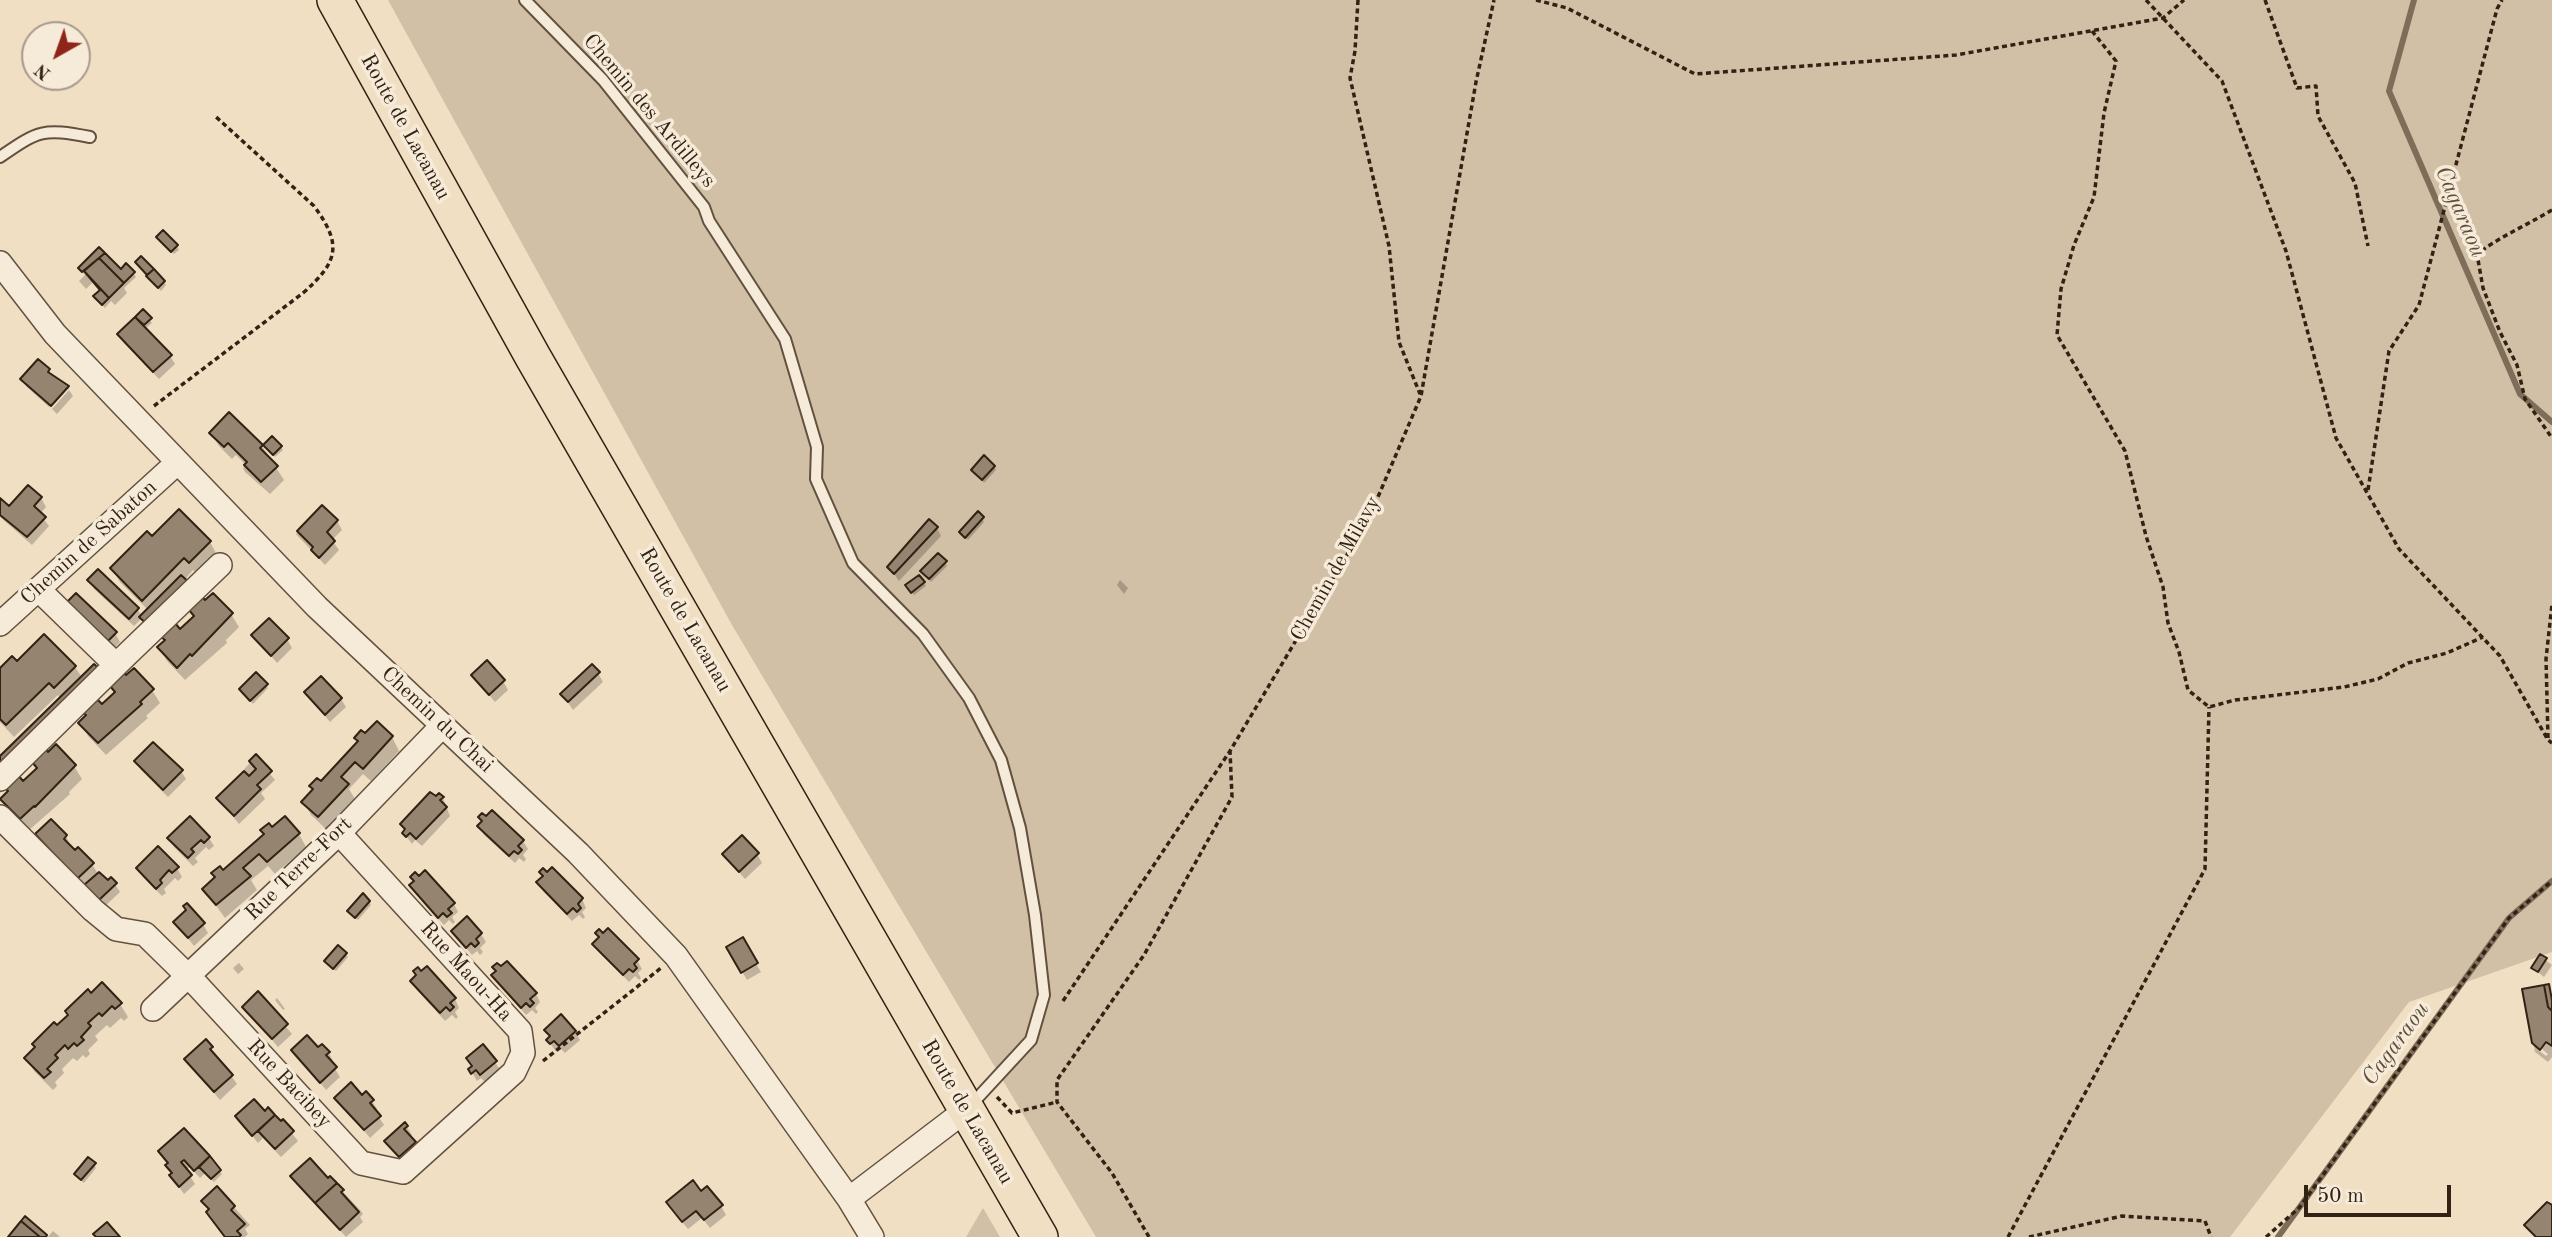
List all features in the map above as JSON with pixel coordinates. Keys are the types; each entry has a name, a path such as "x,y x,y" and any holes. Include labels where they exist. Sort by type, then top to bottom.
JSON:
{"main road":[{"name":"Route de Lacanau","path":"335,0 493,287 977,1098 1040,1237"}],"street":[{"name":"Chemin du Chai","path":"0,263 55,334 317,607 579,853 676,956 849,1199"},
{"name":"Chemin de Sabaton","path":"0,624 178,462"},
{"path":"0,779 220,565"},
{"path":"39,590 116,665"},
{"name":"Rue Terre-Fort","path":"153,1009 339,833 442,726"},
{"name":"Rue Bacibey","path":"0,817 93,910 116,929 145,934 187,975 362,1163 403,1172 514,1072"},
{"name":"Rue Maou-Ha","path":"339,833 520,1031 523,1053 514,1072"},
{"path":"872,1237 849,1199 977,1098"}],"lane":[{"name":"Chemin des Ardilleys","path":"525,0 603,80 704,207 709,220 785,339 817,447 816,479 853,563 923,634 969,698 1001,760 1022,841 1035,915 1044,995 1031,1040 977,1098"},
{"path":"0,158 27,138 43,131 58,130 90,137"}],"path":[{"path":"1358,0 1355,51 1350,78 1389,246 1399,342 1421,396"},
{"name":"Chemin de Milavy","path":"1063,1001 1230,751 1369,518 1421,396 1476,82 1494,0"},
{"path":"1536,0 1567,8 1695,74 1956,55 2163,18 2184,0"},
{"path":"2146,0 2222,80 2286,251 2336,438 2399,549 2500,656 2550,741"},
{"path":"2265,0 2297,88 2316,86 2318,116 2355,183 2368,246"},
{"path":"2367,493 2389,351 2419,305 2483,59 2502,0"},
{"path":"2092,31 2116,61 2104,113 2094,197 2074,245 2061,289 2057,335 2125,451 2146,536 2163,587 2168,623 2179,652 2188,690 2209,706 2259,696 2344,687 2378,679 2408,663 2447,653 2483,637"},
{"path":"137,419 303,293 322,276 333,258 332,238 327,223 314,206 215,116"},
{"path":"2552,210 2525,227 2500,237 2477,254 2483,288 2500,332 2517,365 2525,399 2552,438"},
{"path":"2550,741 2546,659 2552,604"},
{"path":"2008,1237 2205,869 2209,706"},
{"path":"1149,1237 1112,1173 1057,1102 1058,1080 1144,955 1232,797 1230,751"},
{"path":"2266,1237 2299,1208 2509,918 2552,881"},
{"path":"514,1072 543,1062 676,956"},
{"path":"977,1098 1012,1113 1057,1102"},
{"path":"2029,1237 2122,1216 2205,1221 2211,1237"}],"shaded area":[{"path":"388,0 2552,0 2552,952 2409,1002 2230,1237 1096,1237 732,625"},
{"path":"983,1208 1000,1237 966,1237"}],"building":[{"path":"163,230 178,245 171,252 156,237"},
{"path":"99,247 105,253 82,272 78,268"},
{"path":"105,253 121,269 126,263 135,272 124,283 99,258"},
{"path":"141,256 154,269 147,275 135,262"},
{"path":"99,258 124,283 109,298 84,271"},
{"path":"154,269 165,281 158,288 146,276"},
{"path":"84,271 109,298 102,305 93,296 100,290"},
{"path":"143,309 152,318 144,325 135,317"},
{"path":"135,317 172,355 153,372 117,334"},
{"path":"38,359 50,369 48,372 69,386 51,406 20,379"},
{"path":"229,412 263,445 260,448 278,466 261,482 244,465 247,462 228,443 224,447 209,433"},
{"path":"272,436 282,446 273,455 263,445"},
{"path":"984,455 995,466 982,480 971,470"},
{"path":"28,485 42,497 34,506 46,517 27,537 0,515 0,498 9,506"},
{"path":"322,505 338,520 327,532 335,541 319,558 311,550 313,547 297,531"},
{"path":"179,509 211,541 189,563 184,558 142,601 110,568 147,531 152,536"},
{"path":"978,511 984,517 965,538 959,532"},
{"path":"929,519 938,527 894,574 887,567"},
{"path":"938,553 947,561 929,579 920,571"},
{"path":"98,569 139,608 129,619 87,580"},
{"path":"181,575 192,585 150,627 139,617"},
{"path":"919,575 925,582 911,593 905,585"},
{"path":"76,593 117,632 108,641 67,602"},
{"path":"213,593 233,613 177,668 157,647 165,640 161,637 175,623 180,629 194,616 189,610 202,597 205,600"},
{"path":"269,618 289,638 271,656 251,635"},
{"path":"44,634 76,666 54,688 49,683 6,725 0,719 0,668 12,656 17,661"},
{"path":"487,660 505,680 489,695 471,675"},
{"path":"94,664 103,672 0,773 0,756"},
{"path":"592,664 600,672 568,702 560,694"},
{"path":"134,668 154,689 140,702 142,704 98,743 78,723 86,715 82,712 96,698 102,704 115,692 110,686 123,672 126,675"},
{"path":"256,672 268,684 250,701 239,689"},
{"path":"321,676 342,698 325,715 304,692"},
{"path":"377,721 393,736 363,769 355,762 341,777 349,784 318,817 301,802 313,789 309,786 317,778 321,781 358,741 354,738 361,730 365,733"},
{"path":"153,742 183,770 163,790 134,761"},
{"path":"56,744 76,765 20,819 0,799 8,791 5,788 18,775 23,781 37,768 32,762 45,748 48,752"},
{"path":"256,754 272,771 257,785 261,789 234,816 216,798 244,771 249,776 256,769 249,761"},
{"path":"430,792 444,797 440,800 447,807 416,839 410,833 406,837 402,833 405,829 400,824"},
{"path":"492,810 524,840 518,846 522,850 518,854 514,851 509,856 477,826 482,821 478,817 482,813 486,816"},
{"path":"190,816 210,837 204,843 201,840 191,849 194,852 188,858 167,838"},
{"path":"285,816 300,833 267,862 259,854 243,868 251,876 216,905 202,889 215,877 211,873 220,866 223,870 264,834 260,830 269,823 272,827"},
{"path":"51,819 67,835 64,839 75,850 78,847 94,863 77,879 35,834"},
{"path":"742,835 759,853 739,872 722,854"},
{"path":"158,846 179,867 172,873 169,870 156,889 136,868"},
{"path":"552,867 583,898 578,904 581,908 577,912 573,908 567,914 536,882 543,876 539,872 543,868 547,872"},
{"path":"425,870 455,903 448,909 452,913 447,917 443,913 438,918 409,885 414,881 410,877 415,872 419,876"},
{"path":"99,872 108,880 111,877 117,883 99,900 84,885"},
{"path":"363,893 370,901 355,918 347,911"},
{"path":"187,903 205,923 188,938 173,922 186,910 183,906"},
{"path":"467,916 482,933 476,939 479,943 475,947 471,943 466,948 451,931"},
{"path":"608,928 639,959 634,964 637,968 633,972 629,969 623,975 592,944 599,937 595,933 599,929 603,933"},
{"path":"743,937 758,963 741,973 726,947"},
{"path":"338,945 347,953 333,969 324,961"},
{"path":"2540,954 2547,958 2538,972 2531,968"},
{"path":"507,961 537,993 530,999 534,1003 530,1007 526,1003 521,1008 491,975 496,971 492,967 497,963 501,966"},
{"path":"427,966 456,998 450,1003 454,1007 450,1011 446,1007 440,1013 410,981 416,975 413,971 418,967 421,971"},
{"path":"102,982 122,1003 115,1009 112,1006 102,1016 99,1013 88,1023 91,1026 81,1037 84,1040 77,1046 74,1043 68,1049 65,1045 55,1055 58,1058 47,1069 51,1072 44,1078 24,1058 35,1047 32,1044 54,1022 57,1025 68,1015 65,1011 88,989 91,993"},
{"path":"2549,984 2552,1011 2548,1007 2544,985"},
{"path":"2544,985 2548,1007 2552,1011 2552,1046 2546,1042 2540,1050 2532,1043 2522,989"},
{"path":"258,991 288,1024 272,1039 242,1007"},
{"path":"561,1014 576,1031 559,1046 554,1041 550,1044 546,1040 550,1036 544,1030"},
{"path":"307,1035 318,1047 322,1044 330,1052 326,1055 337,1067 320,1083 291,1050"},
{"path":"206,1039 213,1047 210,1049 233,1075 214,1092 184,1059"},
{"path":"483,1044 497,1061 480,1075 476,1070 471,1074 468,1069 472,1066 466,1058"},
{"path":"351,1082 362,1095 366,1091 374,1100 370,1103 381,1116 364,1130 334,1098"},
{"path":"254,1099 265,1111 268,1107 275,1115 252,1136 235,1116"},
{"path":"275,1115 294,1131 275,1149 258,1131"},
{"path":"405,1122 408,1126 404,1129 416,1142 399,1157 384,1141"},
{"path":"184,1128 210,1156 194,1171 184,1160 181,1162 192,1175 179,1187 169,1175 172,1173 165,1165 168,1163 158,1151"},
{"path":"210,1156 221,1170 211,1179 199,1167"},
{"path":"88,1157 96,1163 81,1180 74,1174"},
{"path":"310,1158 328,1178 330,1176 337,1183 315,1203 290,1176"},
{"path":"693,1180 701,1191 707,1186 723,1205 704,1220 696,1211 682,1222 666,1202"},
{"path":"337,1183 344,1190 341,1192 359,1212 340,1230 315,1203"},
{"path":"217,1186 235,1206 231,1210 245,1224 237,1231 241,1235 239,1237 225,1237 206,1212 209,1209 201,1201"},
{"path":"2547,1202 2552,1205 2552,1237 2536,1237 2524,1225"},
{"path":"25,1216 47,1235 46,1237 40,1237 21,1221"},
{"path":"21,1221 40,1237 8,1237"},
{"path":"107,1222 120,1237 96,1237 93,1234"}],"waterway":[{"name":"Cagaraou","path":"2414,0 2389,91 2520,394 2552,422"},
{"name":"Cagaraou","path":"2278,1237 2509,918 2552,881"}]}
